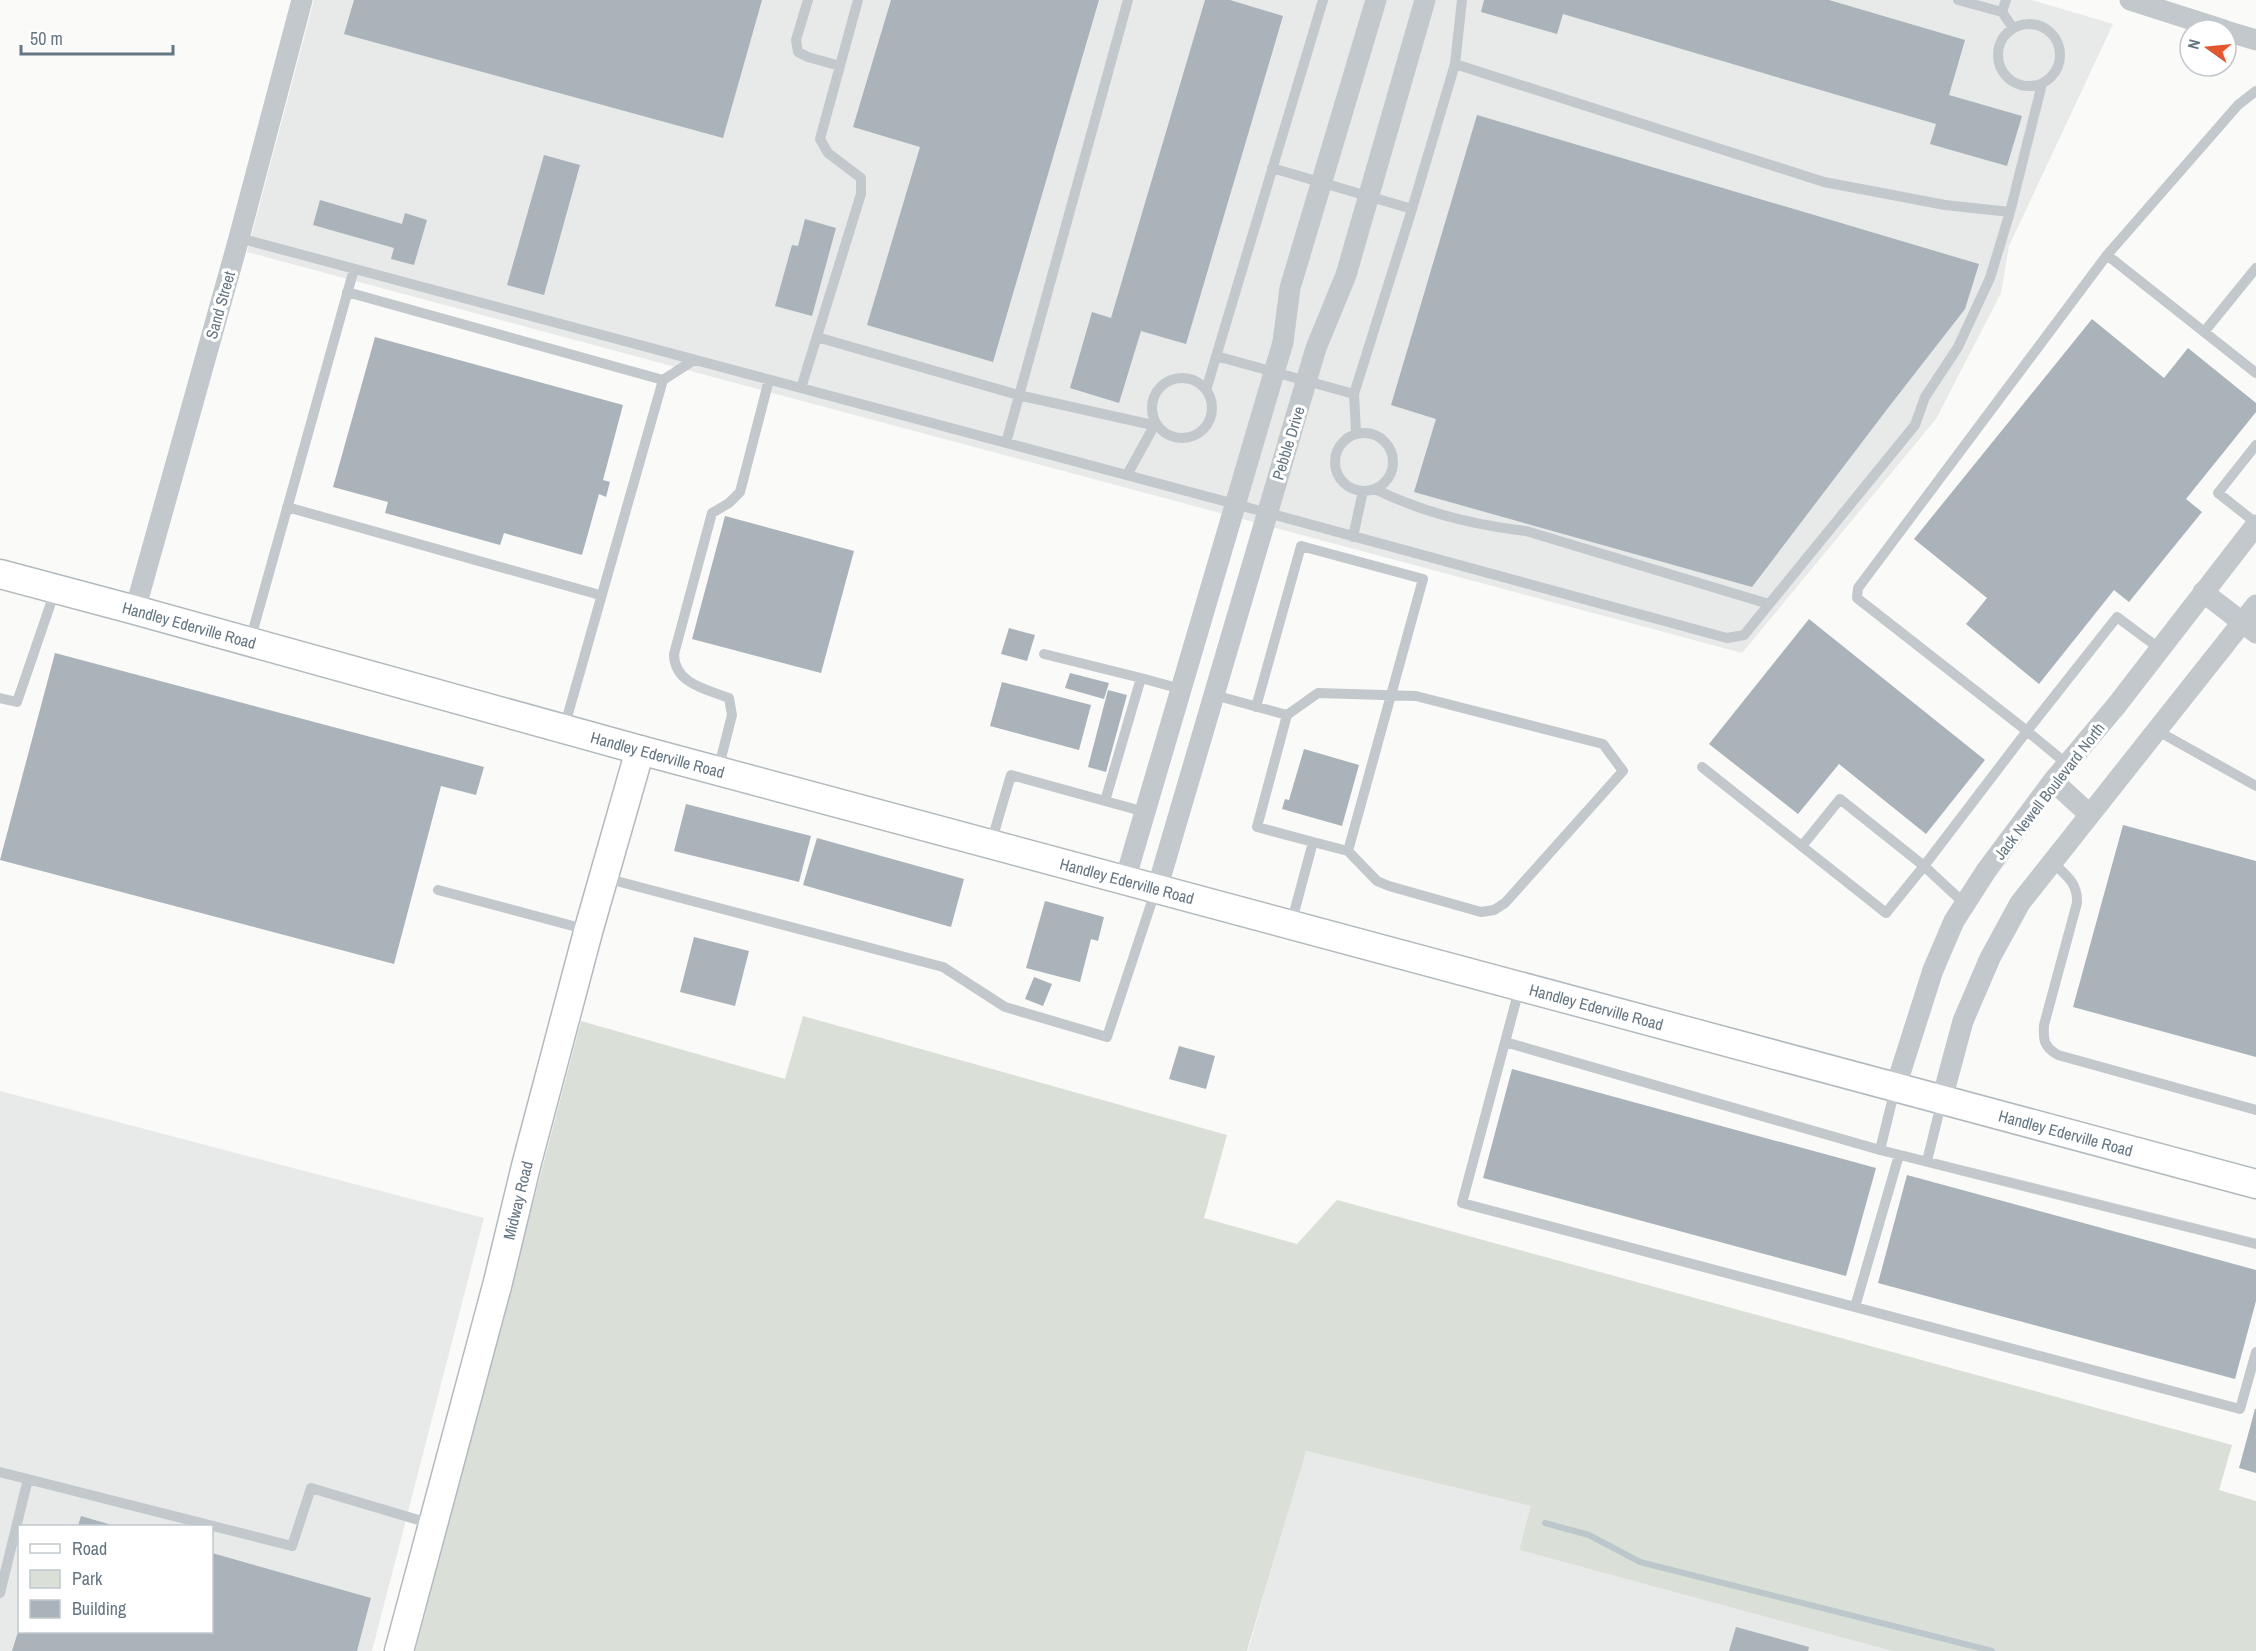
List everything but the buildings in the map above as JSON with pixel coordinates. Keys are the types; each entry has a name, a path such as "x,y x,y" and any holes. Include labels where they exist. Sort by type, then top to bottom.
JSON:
{"main road":[{"name":"Handley Ederville Road","path":"0,574 717,771 2256,1184"},
{"name":"Midway Road","path":"399,1651 498,1282 588,930 640,750"}],"street":[{"name":"Sand Street","path":"135,610 302,0"},
{"name":"Pebble Drive","path":"1125,880 1275,371 1283,342 1290,288 1376,0"},
{"name":"Pebble Drive","path":"1157,888 1306,380 1316,348 1346,275 1425,0"},
{"path":"2130,0 2187,18"},
{"path":"2238,34 2256,40"},
{"name":"Jack Newell Boulevard North","path":"1896,1086 1933,970 1954,921 1986,871 2053,781 2160,649 2256,524"},
{"path":"2203,592 2249,628"},
{"path":"1942,1099 1963,1021 1990,958 2020,903 2156,730 2249,628 2256,605"},
{"path":"1193,649 1225,657"},
{"path":"1161,756 1193,765"},
{"path":"2053,781 2090,813"}],"lane":[{"path":"808,0 796,40 798,52 840,66"},
{"path":"801,388 861,194 861,178 828,153 820,139 858,0"},
{"path":"1006,443 1128,0"},
{"path":"1206,390 1323,0"},
{"path":"1356,433 1354,394 1455,64 1462,0"},
{"path":"1958,0 2002,12 2013,28"},
{"path":"2002,12 2006,0"},
{"path":"2022,24 2033,24 2051,32 2057,41 2060,60 2057,70 2042,84 2032,87 2021,86 2004,75 1999,66 1997,55 1999,44 2013,28 2022,24"},
{"path":"1455,64 1824,182 1945,205 2010,212"},
{"path":"238,238 1236,504 1726,638 1744,635 1915,425 1925,397 1958,347 1990,278 2010,212 2042,84"},
{"path":"2067,765 1857,598 1858,588 2107,255 2238,105 2254,95"},
{"path":"1272,168 1412,209"},
{"path":"2107,255 2256,373"},
{"path":"2204,332 2256,267"},
{"path":"249,642 354,269"},
{"path":"347,292 663,380"},
{"path":"817,337 1018,395 1156,426 1164,433 1182,439 1200,433 1206,426 1212,408 1206,390 1190,379 1172,380 1164,384 1153,399 1151,409 1156,426 1127,475"},
{"path":"1216,356 1354,394"},
{"path":"564,729 600,595 663,380 694,360"},
{"path":"717,771 732,715 729,698 686,681 674,666 674,654 712,513 729,503 740,492 769,380"},
{"path":"1353,537 1369,490 1387,479 1391,471 1391,453 1388,445 1373,434 1356,433 1340,444 1334,461 1336,470 1346,485 1354,490 1369,490 1487,527 1526,531 1769,604"},
{"path":"2256,445 2218,493 2256,524"},
{"path":"287,507 600,595"},
{"path":"1256,707 1301,546 1423,579 1348,851"},
{"path":"0,698 17,702 56,589"},
{"path":"1702,767 1886,913 2117,617 2160,649"},
{"path":"1044,654 1181,689"},
{"path":"1105,801 1140,678"},
{"path":"1318,693 1416,696 1603,744 1623,771 1505,903 1494,910 1481,912 1377,881 1348,851 1257,826 1287,715 1318,693"},
{"path":"1214,695 1287,715"},
{"path":"2156,730 2256,786"},
{"path":"991,844 1011,775 1145,812"},
{"path":"1802,846 1840,799 1924,866 1965,904"},
{"path":"1291,924 1313,842"},
{"path":"2052,862 2073,882 2078,891 2077,903 2044,1024 2043,1039 2048,1049 2058,1054 2256,1110"},
{"path":"604,878 943,967 1005,1007 1107,1037 1157,888"},
{"path":"438,890 588,930"},
{"path":"1520,986 1462,1203 2240,1409 2256,1352"},
{"path":"1505,1042 1880,1150 2256,1244"},
{"path":"1880,1150 1896,1086"},
{"path":"1927,1161 1942,1099"},
{"path":"1855,1307 1899,1155"},
{"path":"0,1472 209,1525"},
{"path":"0,1593 28,1479"},
{"path":"213,1526 292,1546 311,1488 433,1525"}],"shaded area":[{"path":"314,0 2032,0 2113,24 2009,246 2001,293 1936,419 1742,653 247,252"},
{"path":"0,1091 484,1218 372,1651 0,1651"},
{"path":"1305,1451 1532,1506 1519,1550 1892,1651 1248,1651"}],"green space":[{"path":"803,1016 1227,1135 1204,1218 1297,1244 1337,1200 2232,1445 2219,1490 2256,1501 2256,1651 1892,1651 1519,1550 1531,1506 1306,1451 1247,1651 415,1651 581,1021 785,1079"}],"waterway":[{"path":"1545,1523 1589,1535 1640,1562 1992,1651"}]}
